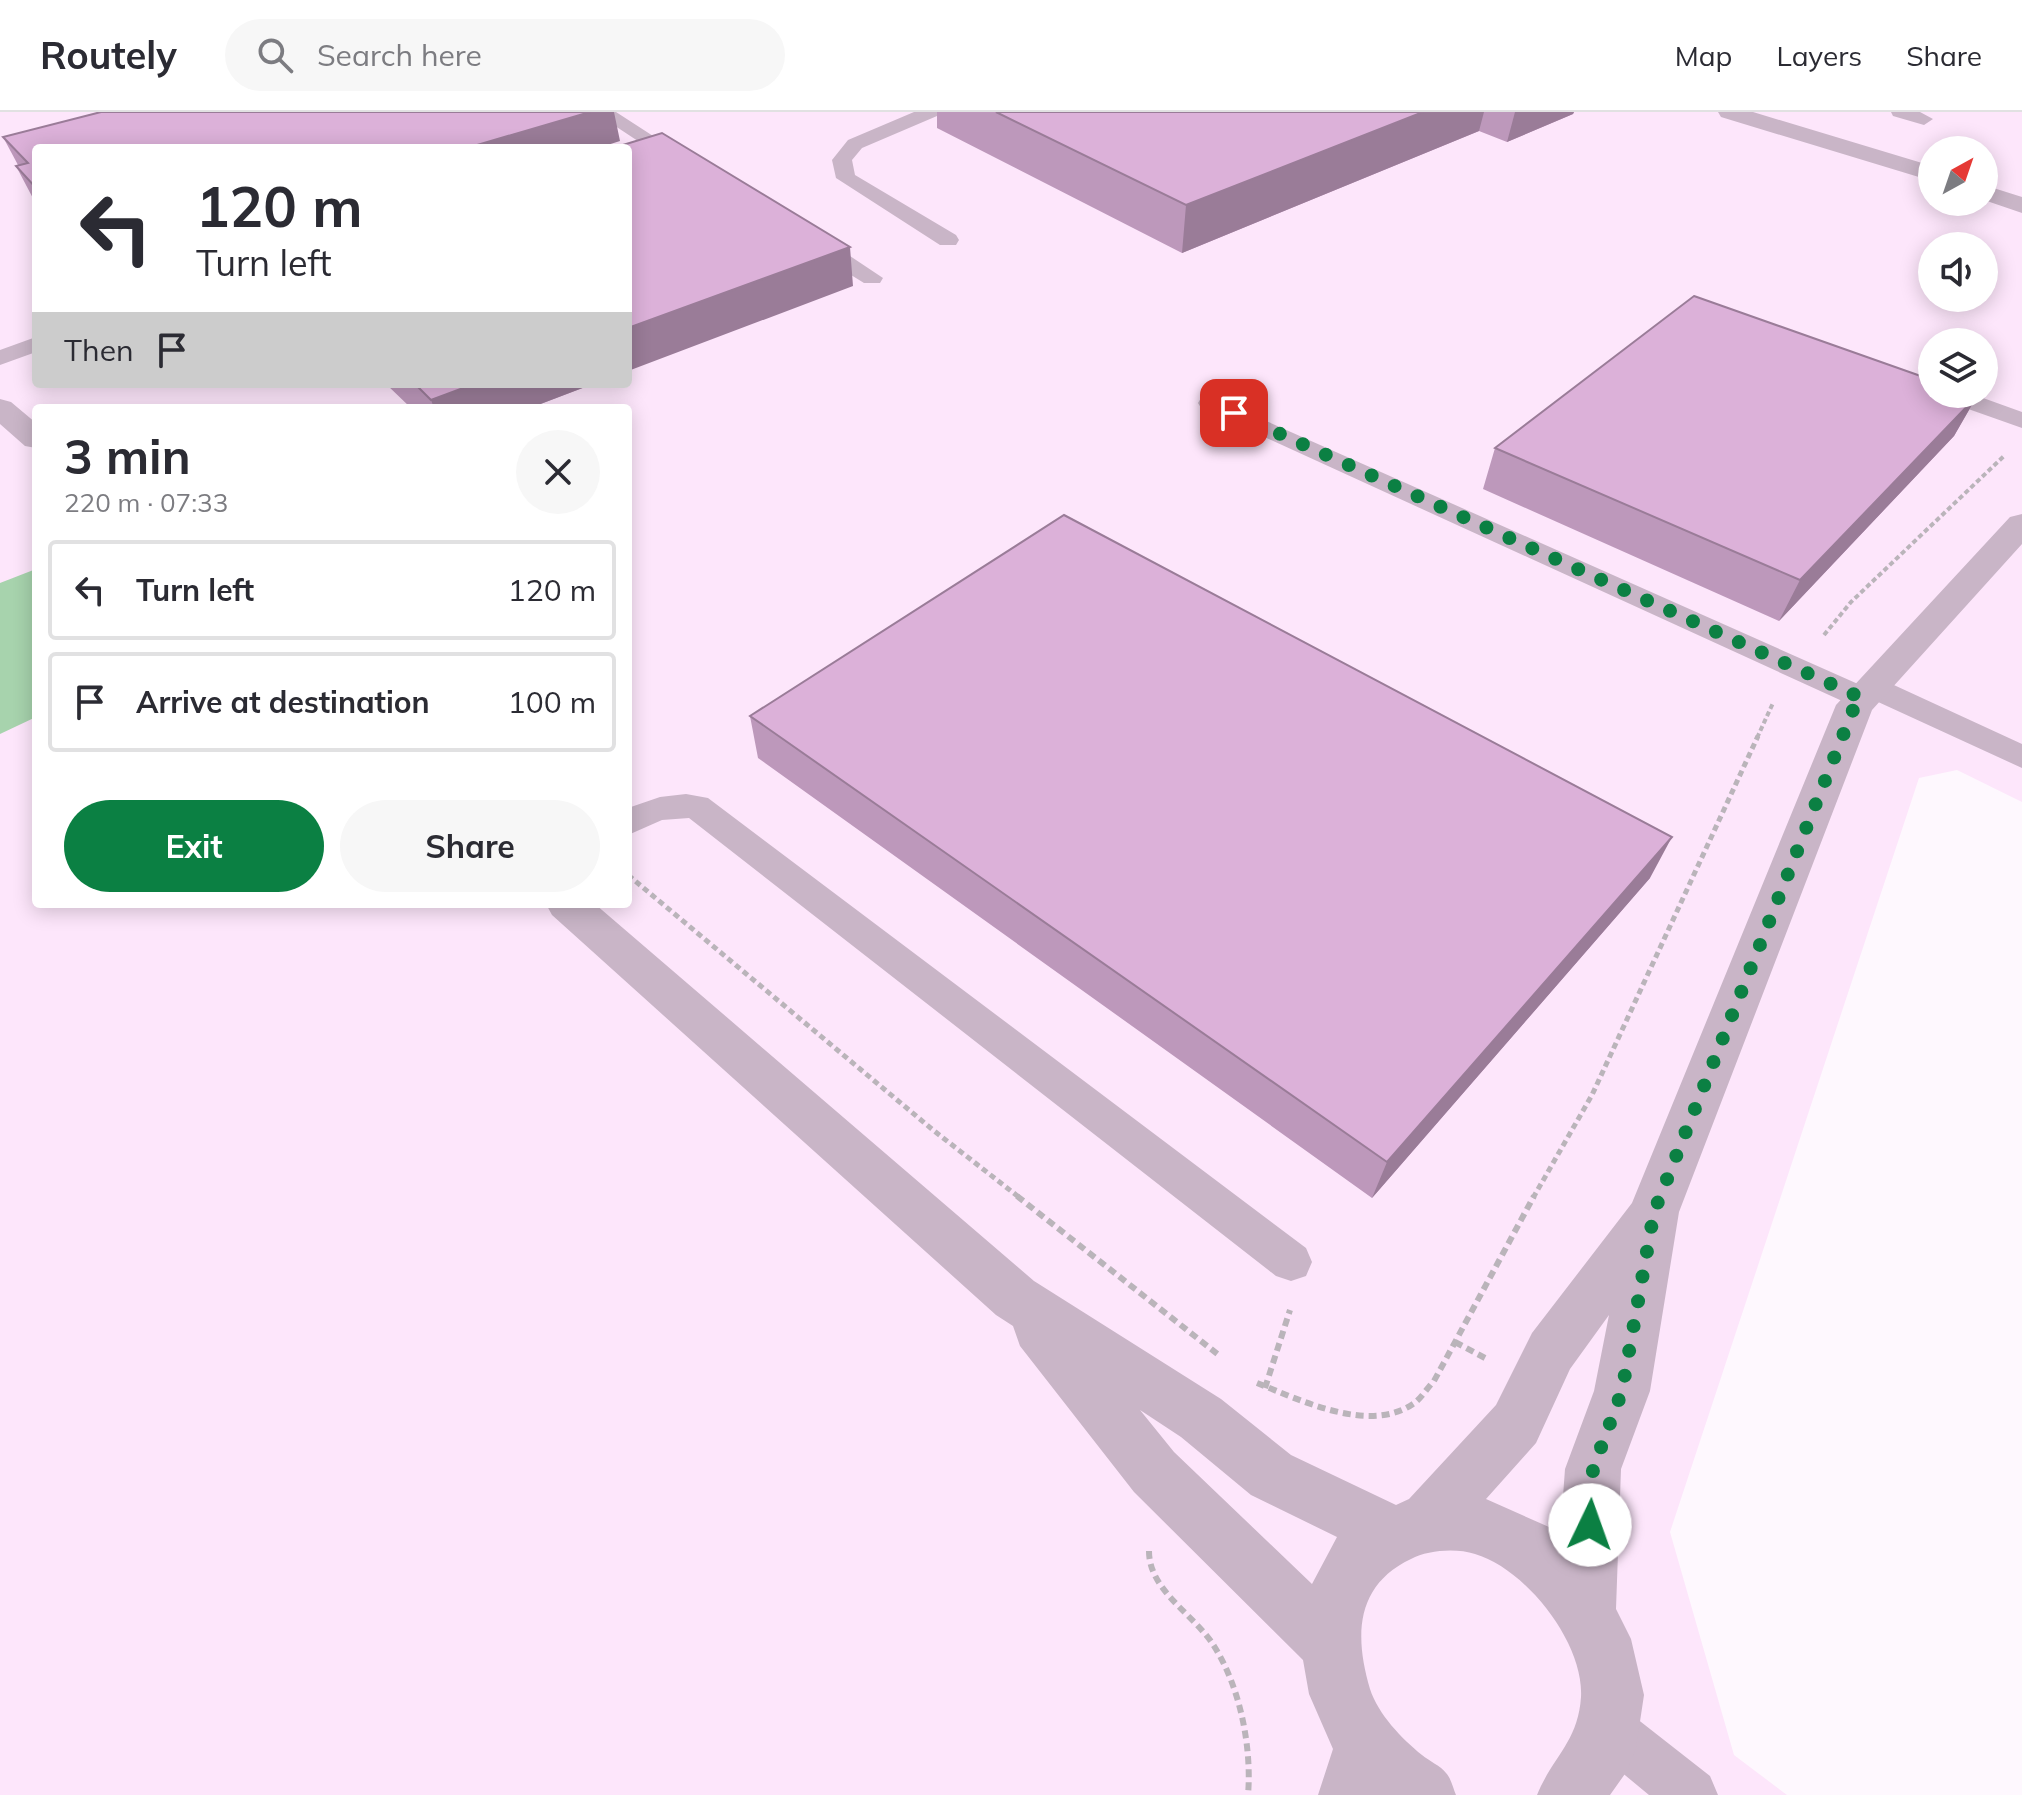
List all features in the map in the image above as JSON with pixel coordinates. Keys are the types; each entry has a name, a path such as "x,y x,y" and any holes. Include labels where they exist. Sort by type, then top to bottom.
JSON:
{"street":[{"path":"1729,112 1918,170"},
{"path":"1998,197 2022,205"},
{"path":"0,408 32,436"},
{"path":"1586,1610 1593,1469 1622,1391 1654,1212 1855,705 2022,524"},
{"path":"572,908 1015,1298 1201,1418 1271,1475 1410,1525 1473,1522 1516,1540 1555,1570 1586,1610 1604,1649 1612,1689 1609,1729 1595,1764 1570,1795"},
{"path":"1423,1795 1403,1784 1358,1769 1331,1644 1337,1596 1357,1558 1410,1525 1516,1424 1551,1351 1654,1212"},
{"path":"1015,1298 1154,1472 1331,1644"}],"lane":[{"path":"603,112 664,149 632,153"},
{"path":"930,112 855,144 842,160 846,178 948,240"},
{"path":"1900,112 1924,119"},
{"path":"791,228 872,278"},
{"path":"0,358 32,346"},
{"path":"1210,403 2022,757"},
{"path":"1988,408 2022,420"},
{"path":"632,820 646,811 669,805 696,806 1291,1262"},
{"path":"1609,1729 1691,1795"}],"path":[{"path":"1821,639 1851,602 2012,447"},
{"path":"1248,1378 1327,1411 1385,1416 1413,1404 1434,1381 1487,1278 1592,1095 1779,693"},
{"path":"632,878 933,1130 1229,1363"},
{"path":"1265,1387 1294,1299 1311,1277 1291,1262"},
{"path":"1455,1342 1493,1363"},
{"path":"1152,1542 1146,1560 1153,1576 1195,1618 1216,1647 1233,1686 1252,1778 1248,1795"}],"shaded area":[{"path":"0,112 2022,112 2022,802 1957,770 1919,778 1670,1532 1734,1755 1787,1795 0,1795"}],"green space":[{"path":"32,571 32,719 0,734 0,583"}],"building":[{"path":"101,112 590,112 481,144 32,144 32,184 16,166 28,163 3,137"},
{"path":"996,112 1423,112 1186,205"},
{"path":"662,133 850,247 632,327 632,144 626,144"},
{"path":"1694,296 1918,375 1918,408 1965,408 1800,580 1495,448"},
{"path":"419,388 463,388 431,400"},
{"path":"1064,515 1672,837 1387,1162 750,716"}],"route":[{"path":"1234,413 1862,698 1855,705 1654,1212 1622,1391 1593,1469 1590,1525"}]}
